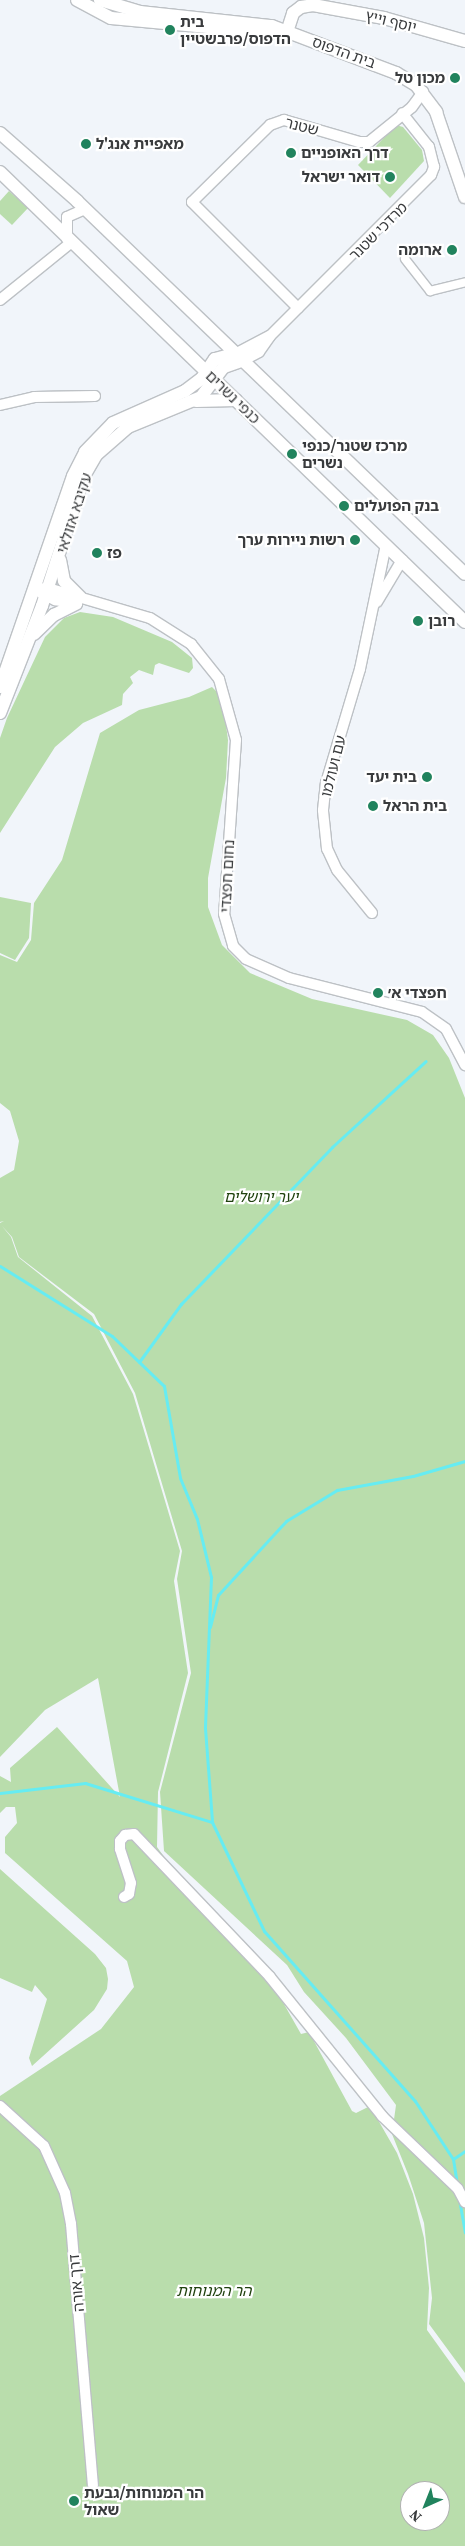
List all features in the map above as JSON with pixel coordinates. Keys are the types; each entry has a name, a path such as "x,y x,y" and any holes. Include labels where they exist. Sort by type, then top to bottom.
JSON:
{"street":[{"name":"בית הדפוס","path":"77,0 111,18 289,33"},
{"name":"בית הדפוס","path":"100,0 140,12 244,21 289,33 381,65 408,79 423,92 444,128 465,197"},
{"name":"יוסף וייץ","path":"289,33 299,16 306,9 316,6 384,18 465,41"},
{"path":"402,113 415,105 423,92"},
{"name":"שטנר","path":"298,308 192,202 270,124 279,121 358,142 377,137 402,113"},
{"name":"מרדכי שטנר","path":"240,356 270,336 431,176 434,168 429,147 402,113"},
{"path":"0,133 85,209 465,574"},
{"name":"כנפי נשרים","path":"0,172 68,243 206,371 465,622"},
{"path":"0,300 68,243 67,217 85,209"},
{"path":"405,259 430,291 465,282"},
{"path":"184,391 192,375 188,355"},
{"name":"עקיבא אזולאי","path":"0,687 74,476 93,442 124,416 184,391 200,381 215,359 240,356"},
{"name":"עקיבא אזולאי","path":"0,713 47,592 84,476 99,451 128,427 193,401 208,392 224,368 240,356"},
{"path":"0,405 34,396 94,396"},
{"path":"193,401 236,400"},
{"name":"עם ועולמו","path":"372,913 337,870 327,849 323,810 326,783 374,607 386,546"},
{"path":"29,639 54,615 78,600 64,581 60,555"},
{"name":"עם ועולמו","path":"374,607 402,560"},
{"name":"נחום חפצדי","path":"35,589 78,600 100,603 150,618 180,635 201,654 219,679 236,747 224,914 232,946 246,959 289,978 422,1012 446,1029 465,1065"},
{"path":"124,1897 129,1894 131,1883 120,1849 120,1841 125,1835 134,1834 270,1977 382,2116 458,2189 465,2202"},
{"name":"דרך אורה","path":"0,2106 44,2146 65,2193 71,2224 93,2485"}],"green space":[{"path":"396,125 403,127 422,150 424,161 390,198 358,165"},
{"path":"9,191 28,208 12,225 0,214 0,201"},
{"path":"80,612 113,617 172,642 192,658 193,668 189,673 159,663 155,665 153,675 139,670 130,677 133,683 123,694 122,705 83,723 55,747 0,833 0,738 7,718 45,637 64,618"},
{"path":"212,687 218,693 224,710 228,740 226,778 208,878 208,907 222,945 250,973 312,999 407,1020 433,1035 449,1058 465,1098 465,2373 429,2324 432,2298 424,2223 408,2174 392,2134 396,2105 346,2038 304,1992 287,1965 164,1851 160,1792 191,1673 177,1579 182,1551 135,1393 94,1314 19,1257 12,1237 2,1226 11,1237 18,1257 92,1316 133,1394 180,1551 174,1581 188,1673 158,1792 157,1847 212,1923 272,1983 301,2034 309,2032 352,2111 356,2113 370,2106 397,2153 413,2194 424,2238 429,2288 427,2330 465,2383 465,2546 0,2546 0,2096 101,2029 134,1987 127,1961 5,1853 5,1837 17,1823 15,1807 6,1807 0,1813 0,1776 11,1782 10,1768 57,1727 120,1797 98,1678 45,1710 0,1757 0,1223 4,1221 0,1222 0,1178 14,1170 19,1141 10,1111 0,1103 0,955 17,962 31,940 34,903 62,860 100,733 139,710 189,697"},
{"path":"0,897 31,903 29,938 15,960 0,953"},
{"path":"0,1869 95,1954 106,1968 108,1979 107,1989 94,2010 32,2066 29,2058 47,1999 35,1985 32,1992 0,1978"}],"waterway":[{"path":"139,1362 181,1304 332,1147 426,1061"},
{"path":"0,1266 112,1336 164,1386 180,1478 197,1519 211,1577 205,1728 212,1822 264,1931 415,2101 453,2159 457,2183"},
{"path":"210,1627 218,1595 286,1521 337,1490 413,1476 465,1461"},
{"path":"0,1793 85,1783 212,1822"},
{"path":"453,2159 465,2151"},
{"path":"459,2199 465,2232"}],"place":[{"name":"בית הדפוס/פרבשטיין","path":"170,30"},
{"name":"מכון טל","path":"455,78"},
{"name":"מאפיית אנג'ל","path":"86,144"},
{"name":"דרך האופניים","path":"291,153"},
{"name":"דואר ישראל","path":"390,177"},
{"name":"ארומה","path":"452,250"},
{"name":"מרכז שטנר/כנפי נשרים","path":"292,454"},
{"name":"בנק הפועלים","path":"344,506"},
{"name":"רשות ניירות ערך","path":"355,540"},
{"name":"פז","path":"97,553"},
{"name":"רובן","path":"418,621"},
{"name":"בית יעד","path":"427,777"},
{"name":"בית הראל","path":"373,806"},
{"name":"חפצדי א׳","path":"378,993"},
{"name":"הר המנוחות/גבעת שאול","path":"74,2501"}],"park label":[{"name":"יער ירושלים","path":"261,1197"},
{"name":"הר המנוחות","path":"214,2291"}]}
